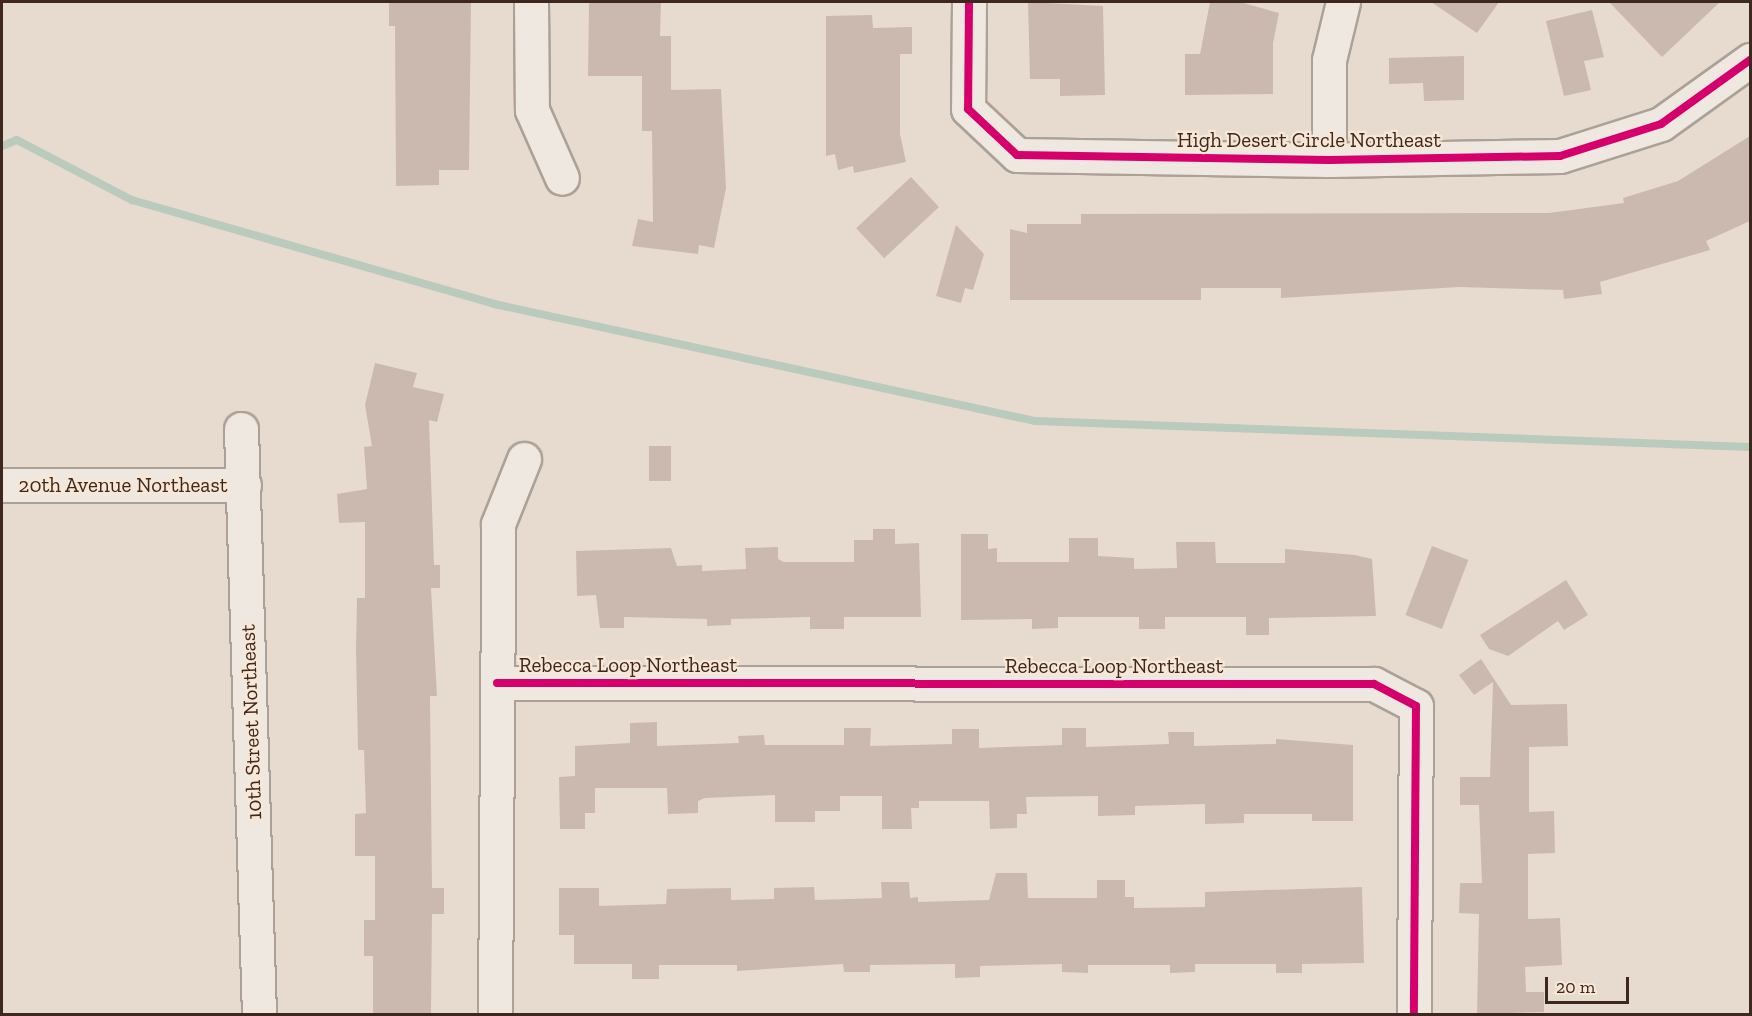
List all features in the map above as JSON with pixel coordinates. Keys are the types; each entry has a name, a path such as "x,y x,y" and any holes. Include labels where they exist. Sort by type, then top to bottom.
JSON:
{"street":[{"path":"531,2 532,110 562,178"},
{"name":"High Desert Circle Northeast","path":"969,2 968,110 1017,155 1329,160 1560,156 1661,124 1750,60"},
{"path":"1329,160 1329,60 1342,2"},
{"name":"10th Street Northeast","path":"241,429 259,1014"},
{"path":"497,683 498,524 524,459"},
{"name":"20th Avenue Northeast","path":"2,485 244,485"},
{"name":"Rebecca Loop Northeast","path":"495,1014 497,683 1374,684 1416,706 1414,1014"}],"building":[{"path":"389,2 471,2 469,170 439,170 439,185 396,186 395,26 389,26"},
{"path":"589,2 661,2 660,36 671,36 671,90 721,89 726,188 714,248 699,245 698,254 632,246 638,219 653,222 652,131 642,131 642,76 588,76"},
{"path":"1028,2 1103,6 1105,95 1060,96 1060,79 1030,79"},
{"path":"1210,2 1240,2 1279,13 1273,43 1273,94 1185,95 1185,54 1200,54"},
{"path":"1431,2 1499,2 1477,33"},
{"path":"1609,2 1720,2 1662,57"},
{"path":"1592,10 1604,57 1584,61 1591,90 1564,96 1546,21"},
{"path":"872,15 873,28 912,27 912,54 900,54 900,134 906,162 854,173 853,166 838,170 835,154 826,156 826,16"},
{"path":"1464,56 1464,100 1424,101 1423,83 1389,84 1389,58"},
{"path":"1750,136 1750,221 1706,241 1710,250 1600,282 1602,294 1564,299 1563,290 1459,287 1281,298 1281,288 1201,288 1201,300 1010,300 1010,229 1027,233 1027,224 1081,224 1081,214 1549,213 1624,203 1623,198 1678,181"},
{"path":"911,177 939,207 884,258 856,228"},
{"path":"956,225 984,254 973,290 965,288 961,303 936,296"},
{"path":"375,363 417,373 413,387 444,394 437,422 429,420 434,565 440,565 440,588 431,588 437,696 430,696 432,888 444,888 444,914 432,914 431,1014 373,1014 373,956 364,956 364,920 375,920 375,856 355,856 355,814 366,813 364,750 358,750 356,649 357,598 365,598 365,522 339,523 337,494 367,489 364,447 372,446 365,405"},
{"path":"649,446 671,446 671,481 649,481"},
{"path":"873,529 895,529 895,544 919,543 921,617 844,617 844,629 810,629 810,617 731,619 731,625 707,626 707,619 624,617 624,628 600,628 596,595 577,596 576,551 671,548 677,566 702,565 702,571 746,569 745,548 778,547 778,559 784,562 854,562 854,540 873,540"},
{"path":"961,534 988,534 988,549 997,548 997,562 1069,562 1069,538 1098,538 1098,556 1134,558 1134,569 1177,568 1176,542 1215,542 1216,563 1285,563 1285,549 1355,555 1372,559 1376,616 1269,618 1269,635 1246,635 1246,617 1165,617 1165,629 1139,629 1139,617 1058,617 1058,628 1032,629 1032,619 961,620"},
{"path":"1432,546 1468,560 1442,629 1405,615"},
{"path":"1566,580 1588,615 1564,630 1558,621 1508,656 1489,649 1480,635"},
{"path":"1481,659 1511,705 1567,704 1568,746 1529,747 1529,812 1554,811 1555,853 1528,854 1528,919 1560,918 1562,965 1525,967 1526,992 1544,992 1544,1012 1477,1014 1479,914 1459,913 1460,883 1482,883 1479,805 1460,805 1460,777 1490,777 1493,682 1474,695 1459,675"},
{"path":"657,722 657,746 739,743 738,736 764,735 765,745 844,745 844,728 871,728 870,746 952,744 952,729 979,729 979,748 1062,745 1062,728 1086,728 1086,747 1169,744 1168,732 1194,732 1194,746 1276,744 1276,739 1353,745 1353,821 1312,821 1312,814 1244,814 1244,823 1205,824 1205,804 1135,806 1135,815 1098,816 1098,796 1026,797 1027,814 1017,814 1017,828 990,829 989,801 919,801 919,808 911,808 912,829 882,829 882,796 840,796 840,811 815,811 815,822 775,822 775,795 705,798 698,801 698,813 668,814 667,788 595,788 595,813 585,813 585,829 560,829 559,777 575,776 575,746 630,743 630,723"},
{"path":"996,873 1027,873 1028,898 1097,898 1097,880 1125,880 1125,897 1134,897 1134,908 1205,907 1205,892 1362,887 1364,963 1302,964 1302,973 1276,973 1276,964 1195,964 1195,972 1170,973 1170,965 1088,965 1088,973 1062,972 1062,964 980,966 980,977 955,978 955,964 870,965 870,972 844,972 843,964 737,971 737,965 659,965 659,979 632,979 632,964 574,964 574,935 559,935 559,888 599,888 599,906 666,904 667,889 731,888 731,900 774,899 774,888 814,887 815,900 882,898 881,882 909,882 910,898 918,897 918,902 989,900"}],"waterway":[{"path":"2,146 17,140 132,200 494,304 1035,421 1750,447"}],"cycle path":[{"path":"969,2 968,109 1017,155 1329,160 1560,156 1661,124 1750,60"},
{"path":"497,683 1374,684 1416,706 1414,1014"}]}
